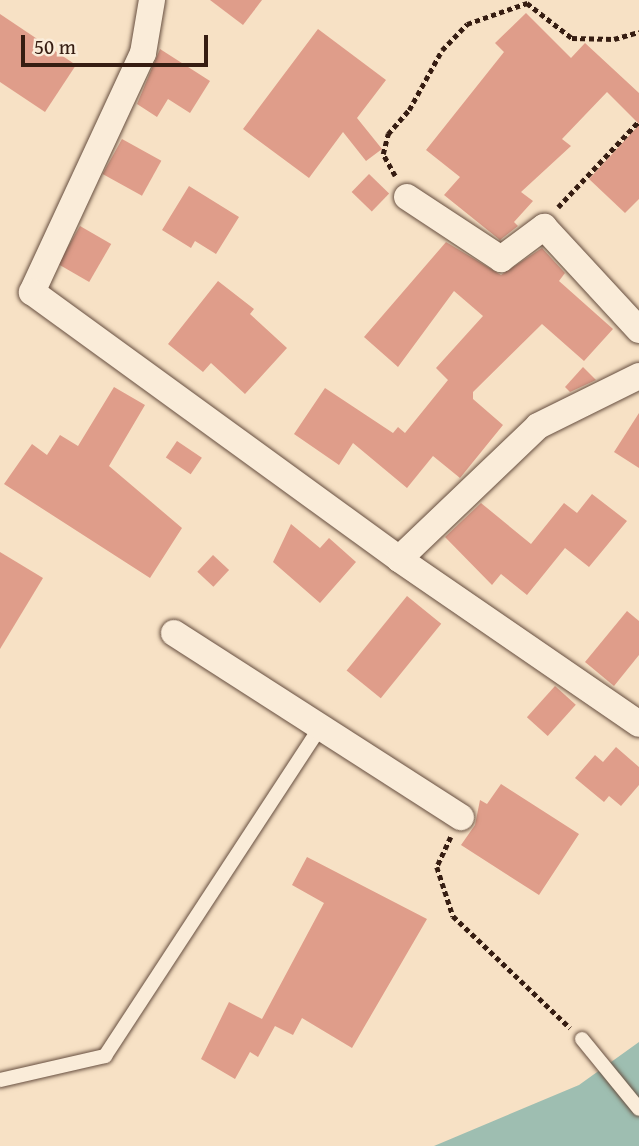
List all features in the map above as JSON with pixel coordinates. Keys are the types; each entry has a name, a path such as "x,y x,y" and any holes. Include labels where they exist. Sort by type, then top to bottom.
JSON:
{"street":[{"path":"152,0 143,53 32,292 399,559 639,724"},
{"path":"407,197 500,259 544,228 639,330"},
{"path":"399,559 538,426 639,376"},
{"path":"174,634 461,817"}],"lane":[{"path":"0,1080 105,1056 320,727"},
{"path":"582,1039 639,1109"}],"path":[{"path":"407,197 383,154 388,134 409,110 442,50 467,24 527,4 572,38 614,39 639,32"},
{"path":"544,228 572,187 639,121"},
{"path":"461,817 437,867 453,916 582,1039"}],"shaded area":[{"path":"639,1042 639,1146 434,1146 579,1085"}],"building":[{"path":"210,0 262,0 243,25"},
{"path":"526,13 571,58 585,43 639,93 639,124 607,92 562,139 571,146 521,192 533,201 514,222 518,226 500,240 444,195 460,177 426,150 504,52 495,43"},
{"path":"0,14 76,65 45,112 0,82"},
{"path":"318,29 386,80 357,118 382,149 366,161 343,132 309,178 243,129"},
{"path":"160,49 210,81 190,113 168,99 157,117 137,104"},
{"path":"639,125 639,199 625,213 589,179"},
{"path":"122,139 161,161 142,196 103,174"},
{"path":"369,174 389,193 372,211 352,192"},
{"path":"189,186 239,217 216,254 195,241 191,248 162,230"},
{"path":"80,226 111,244 89,282 58,264"},
{"path":"446,242 501,275 542,248 565,273 559,281 613,329 584,361 542,324 473,392 473,399 503,425 460,478 433,456 407,488 353,443 339,465 294,434 325,388 393,433 398,427 405,433 448,380 436,368 483,316 454,291 398,367 364,337"},
{"path":"218,281 254,309 250,314 287,348 245,394 211,363 203,372 168,344"},
{"path":"583,367 596,380 570,392 565,387"},
{"path":"114,387 145,405 109,466 182,528 150,578 4,484 32,444 47,455 60,435 78,446"},
{"path":"639,413 639,468 614,452"},
{"path":"177,441 202,458 191,474 166,458"},
{"path":"592,494 627,521 589,567 565,548 527,595 501,574 492,585 445,537 481,503 531,544 564,503 577,513"},
{"path":"291,524 320,548 329,538 356,562 320,603 273,562"},
{"path":"0,552 43,578 0,649"},
{"path":"213,555 229,570 213,587 197,572"},
{"path":"407,596 441,624 381,698 347,671"},
{"path":"627,611 639,621 639,655 614,686 585,662"},
{"path":"555,686 576,705 548,736 527,717"},
{"path":"616,747 639,767 639,785 621,806 609,796 604,802 575,778 595,755 603,762"},
{"path":"501,784 579,834 539,895 461,845 475,825 480,800 487,804"},
{"path":"307,857 427,919 352,1048 302,1018 293,1035 275,1026 258,1057 250,1052 235,1079 201,1059 229,1002 262,1019 324,903 292,885"}]}
